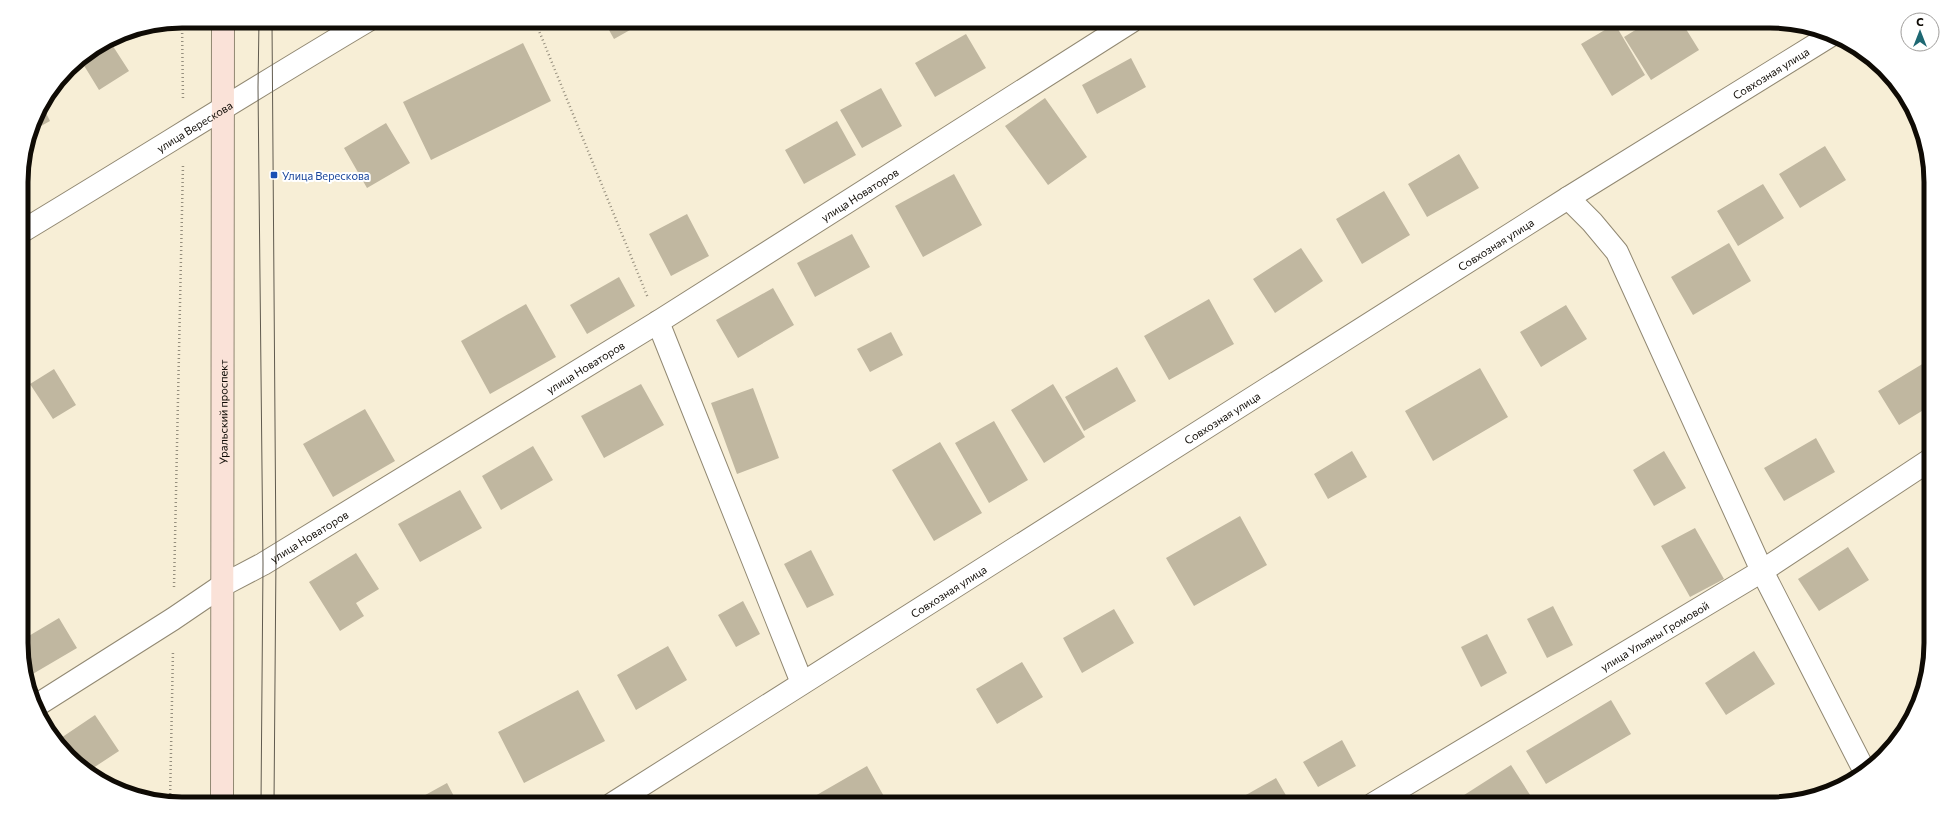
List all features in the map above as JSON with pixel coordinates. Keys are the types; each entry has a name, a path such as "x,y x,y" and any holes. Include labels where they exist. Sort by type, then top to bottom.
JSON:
{"main road":[{"name":"Уральский проспект","path":"222,797 223,28"}],"street":[{"name":"улица Верескова","path":"28,228 222,110 272,77 355,28"},
{"name":"улица Новаторов","path":"40,703 173,619 223,585 263,564 658,322 1121,28"},
{"name":"Совхозная улица","path":"623,797 1568,198 1826,39"},
{"path":"1568,198 1592,222 1617,252 1762,571 1862,766"},
{"path":"658,322 802,683"},
{"name":"улица Ульяны Громовой","path":"1385,797 1762,571 1924,464"}],"path":[{"path":"170,797 183,134 182,28"},
{"path":"538,28 658,322"}],"building":[{"path":"608,28 634,28 614,39"},
{"path":"1608,28 1617,28 1645,75 1612,96 1581,44"},
{"path":"1639,28 1685,28 1699,50 1651,80 1624,37"},
{"path":"966,34 986,68 935,97 915,63"},
{"path":"523,43 551,101 431,160 403,102"},
{"path":"112,45 129,71 99,90 83,64"},
{"path":"1131,58 1146,87 1097,114 1082,85"},
{"path":"881,88 902,126 862,148 840,110"},
{"path":"1045,98 1087,157 1048,185 1005,126"},
{"path":"45,112 50,121 38,128"},
{"path":"837,121 856,155 804,184 785,150"},
{"path":"386,123 410,163 367,188 344,148"},
{"path":"1825,146 1846,180 1800,208 1779,174"},
{"path":"1459,154 1479,188 1427,217 1408,184"},
{"path":"954,174 982,225 923,257 895,206"},
{"path":"1763,184 1784,218 1738,246 1717,211"},
{"path":"1384,191 1410,235 1362,264 1336,219"},
{"path":"687,214 709,256 671,276 649,234"},
{"path":"852,234 870,267 815,297 797,263"},
{"path":"1729,243 1751,281 1693,315 1671,277"},
{"path":"1301,248 1323,281 1275,313 1253,279"},
{"path":"619,277 635,306 587,334 570,305"},
{"path":"773,288 794,325 738,358 716,320"},
{"path":"1209,299 1234,344 1169,380 1144,336"},
{"path":"526,304 556,357 490,394 461,341"},
{"path":"1566,305 1587,339 1541,367 1520,332"},
{"path":"891,332 903,355 870,372 857,349"},
{"path":"1924,363 1924,410 1899,425 1878,391"},
{"path":"1117,367 1136,401 1084,431 1065,397"},
{"path":"1480,368 1508,417 1433,461 1405,411"},
{"path":"54,369 76,405 53,419 30,384"},
{"path":"641,384 664,425 604,458 581,416"},
{"path":"1053,384 1085,437 1044,463 1011,410"},
{"path":"753,388 779,458 737,474 711,403"},
{"path":"365,409 395,461 333,497 303,444"},
{"path":"994,421 1028,480 989,503 955,443"},
{"path":"1816,438 1835,472 1784,501 1764,468"},
{"path":"940,442 982,513 934,541 892,470"},
{"path":"533,446 553,480 501,510 482,476"},
{"path":"1352,451 1367,477 1328,499 1314,474"},
{"path":"1664,451 1686,488 1654,506 1633,470"},
{"path":"460,490 482,528 420,562 398,524"},
{"path":"1240,516 1267,565 1194,606 1166,558"},
{"path":"1695,528 1724,579 1690,597 1661,546"},
{"path":"1848,547 1869,580 1819,611 1798,579"},
{"path":"811,550 834,595 807,608 784,564"},
{"path":"356,553 379,589 356,603 364,616 340,631 309,582"},
{"path":"743,601 760,634 736,647 718,615"},
{"path":"1553,606 1573,645 1547,658 1527,619"},
{"path":"1114,609 1134,643 1082,673 1063,638"},
{"path":"59,618 77,648 31,675 28,653 28,636"},
{"path":"1487,634 1507,673 1481,687 1461,647"},
{"path":"668,646 687,680 636,710 617,675"},
{"path":"1754,651 1775,684 1726,715 1705,683"},
{"path":"1022,662 1043,697 997,724 976,689"},
{"path":"578,690 605,741 524,783 498,732"},
{"path":"1611,700 1631,734 1546,784 1526,751"},
{"path":"95,715 119,751 93,768 80,759 61,738"},
{"path":"1342,740 1356,766 1318,787 1303,762"},
{"path":"1511,765 1531,797 1461,797"},
{"path":"867,766 884,797 816,797"},
{"path":"1276,778 1287,797 1242,797"},
{"path":"447,783 454,797 422,797"}],"tram line":[{"path":"259,28 258,87 263,564 261,797"},
{"path":"272,28 276,555 274,797"}],"place":[{"name":"Улица Верескова","path":"274,175"}]}
